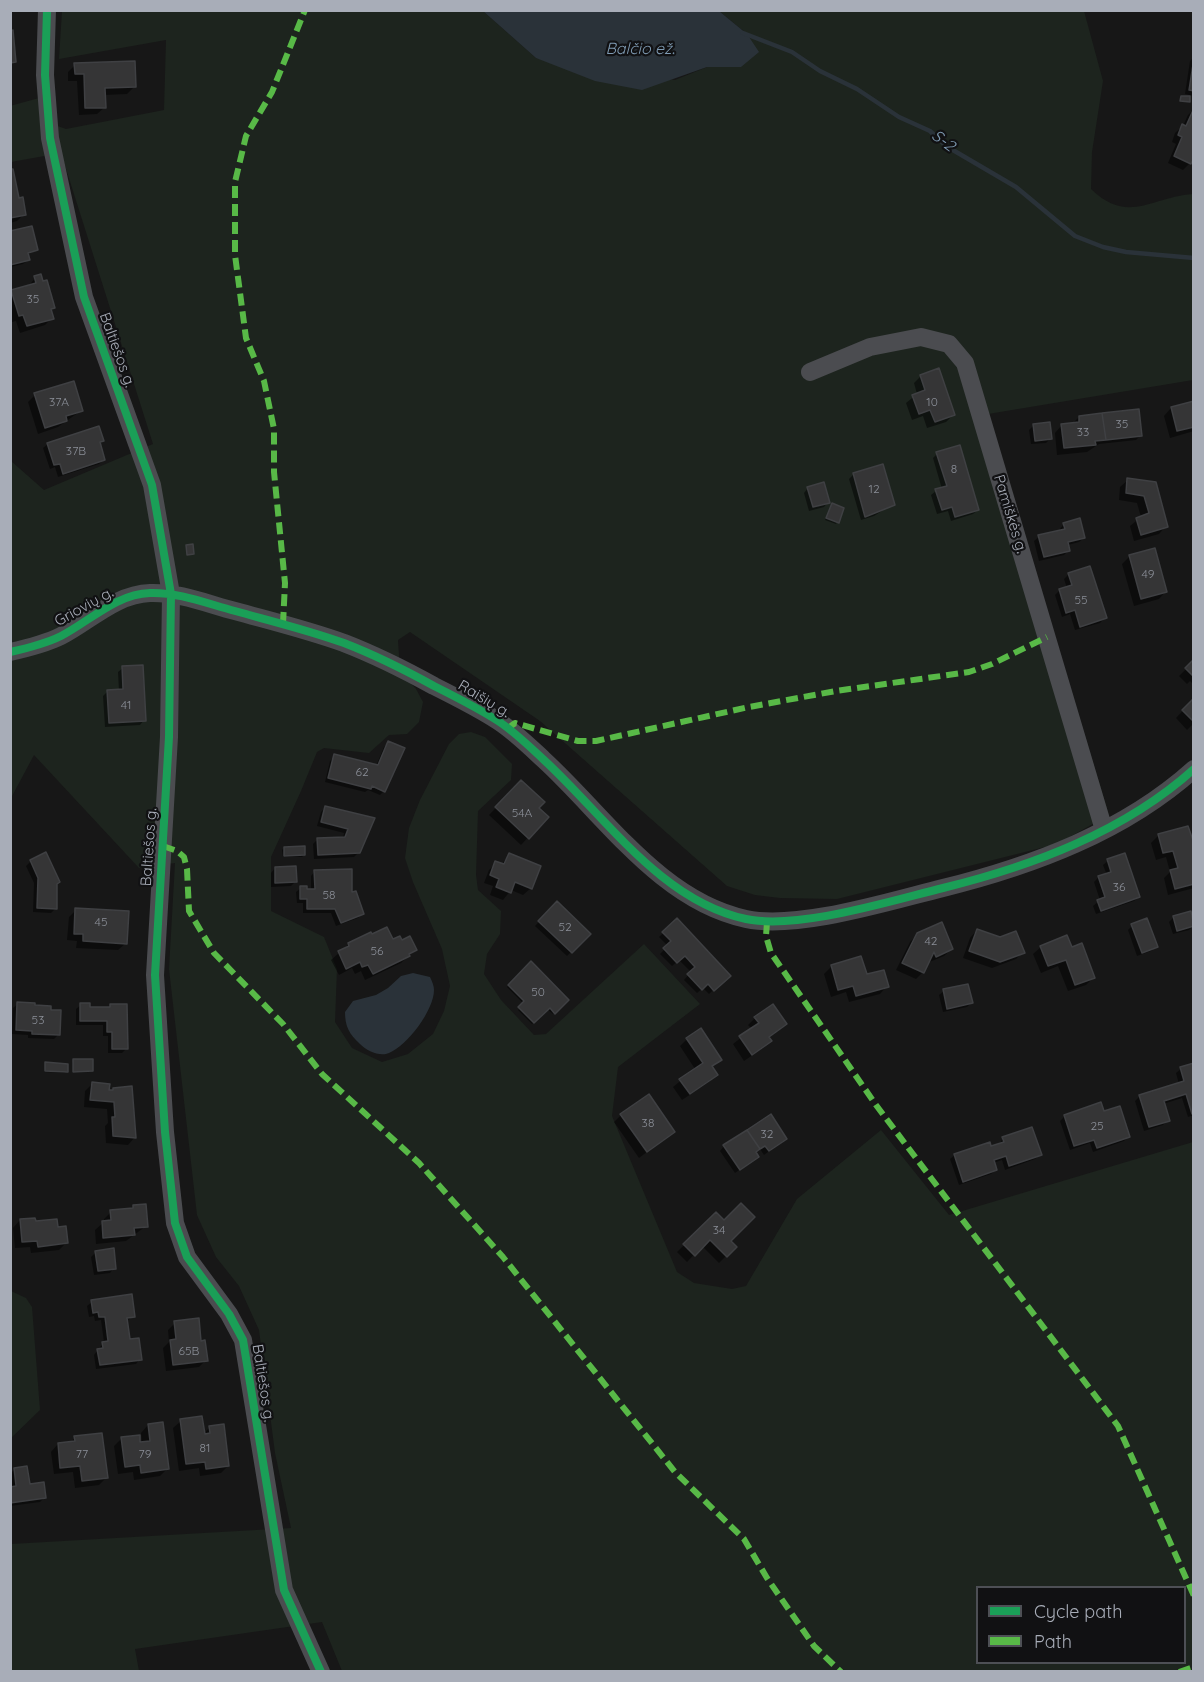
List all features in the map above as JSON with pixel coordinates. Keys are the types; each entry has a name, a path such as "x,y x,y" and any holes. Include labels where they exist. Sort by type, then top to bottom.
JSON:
{"street":[{"name":"Baltiešos g.","path":"47,10 45,75 50,138 81,285 152,485 171,594 169,736 155,975 165,1132 175,1223 187,1257 229,1314 243,1340 284,1590 321,1671"},
{"name":"Pamiškės g.","path":"810,372 870,347 921,337 949,344 965,363 1104,830"},
{"name":"Griovių g.","path":"10,652 40,645 61,636 112,604 146,593 171,594"},
{"name":"Raišių g.","path":"171,594 283,624 343,643 392,664 500,722 545,761 651,867 671,884 701,902 746,919 767,922 841,913 963,883 1023,865 1081,842 1126,819 1194,769"}],"shaded area":[{"path":"62,11 483,11 536,58 675,80 707,67 741,67 747,34 719,11 1084,11 1103,81 1092,152 1091,189 1104,200 1128,207 1193,194 1193,380 988,414 1109,815 1057,844 837,899 755,895 727,886 540,721 410,632 398,640 400,671 416,689 423,702 419,722 407,734 389,735 369,753 324,748 317,752 271,857 271,911 324,937 337,969 335,1022 352,1048 382,1062 408,1054 433,1034 444,1011 450,986 442,949 405,858 409,828 420,800 449,744 459,734 471,732 485,737 512,764 511,780 478,811 476,875 478,890 501,911 500,934 487,954 484,974 501,1000 534,1035 546,1034 644,944 700,1004 618,1067 612,1116 677,1272 694,1283 732,1289 746,1286 797,1199 881,1130 949,1215 1193,1142 1193,1671 342,1671 322,1622 135,1649 139,1671 11,1671 11,1544 291,1528 275,1453 259,1330 239,1286 216,1257 197,1215 169,969 175,863 139,868 34,755 11,798 11,461 44,490 153,444 61,153 11,162 10,106 39,98 40,120 66,129 164,110 166,40 59,59"},
{"path":"11,1291 26,1298 32,1307 40,1410 11,1438"}],"water":[{"name":"Balčio ež.","path":"483,11 719,11 747,34 759,52 741,67 707,67 642,90 595,81 536,58"},
{"path":"413,973 430,977 433,985 433,998 425,1017 404,1043 389,1053 374,1053 366,1049 350,1033 345,1012 353,1001 376,995 401,976"}],"building":[{"path":"13,30 16,62 10,63 10,31"},
{"path":"1194,58 1194,91 1189,90"},
{"path":"135,61 136,87 105,88 106,108 85,108 84,74 75,74 74,63"},
{"path":"1181,96 1190,96 1190,102 1180,101"},
{"path":"1194,108 1194,158 1191,164 1174,156 1182,137 1178,135 1182,124 1186,126"},
{"path":"10,169 13,169 19,198 23,197 26,215 10,218"},
{"path":"32,226 38,250 28,253 30,260 10,265 10,231"},
{"path":"41,274 43,281 47,280 55,308 51,309 54,319 27,326 23,315 19,316 11,290 36,283 34,276"},
{"path":"939,368 955,415 935,422 930,410 919,414 912,395 925,390 920,375"},
{"path":"74,381 83,411 66,416 67,421 45,428 34,393"},
{"path":"1194,401 1194,427 1177,431 1171,407"},
{"path":"1139,409 1142,436 1106,440 1102,413"},
{"path":"1102,413 1106,440 1095,441 1096,445 1064,448 1061,424 1079,422 1079,416"},
{"path":"1050,422 1052,439 1035,441 1033,424"},
{"path":"99,426 104,441 100,442 105,460 63,474 60,464 54,465 47,443"},
{"path":"960,445 979,510 955,517 952,507 942,510 935,489 947,486 936,452"},
{"path":"883,464 895,505 865,517 853,473"},
{"path":"1127,478 1156,482 1168,527 1141,535 1136,518 1149,513 1144,496 1126,493"},
{"path":"824,482 830,503 813,507 807,487"},
{"path":"832,503 844,508 839,523 826,518"},
{"path":"1080,518 1085,538 1068,542 1070,551 1044,557 1038,535 1065,529 1063,523"},
{"path":"193,544 194,554 187,555 186,545"},
{"path":"1155,548 1167,592 1141,599 1129,555"},
{"path":"1090,566 1107,618 1080,627 1075,610 1066,613 1059,589 1072,585 1068,573"},
{"path":"1194,659 1194,677 1185,668"},
{"path":"143,665 146,721 109,723 107,690 123,689 122,666"},
{"path":"1194,698 1194,722 1182,710"},
{"path":"388,741 405,748 385,792 372,786 371,789 328,778 334,754 378,765"},
{"path":"521,780 545,802 539,808 549,817 529,839 495,807"},
{"path":"325,806 375,818 360,853 318,855 317,838 345,837 348,829 321,822"},
{"path":"1188,826 1194,843 1194,884 1175,889 1170,870 1178,868 1173,851 1163,853 1158,834"},
{"path":"305,846 305,855 284,856 284,847"},
{"path":"46,852 60,882 57,884 57,909 37,908 38,878 30,860"},
{"path":"509,853 541,866 532,889 515,882 511,893 496,887 499,879 490,875 495,861 504,864"},
{"path":"1125,853 1140,897 1101,911 1097,900 1105,897 1098,876 1111,872 1107,859"},
{"path":"296,866 297,882 275,883 275,867"},
{"path":"352,869 352,892 356,891 364,914 341,923 335,909 307,909 307,899 300,899 300,886 315,889 314,870"},
{"path":"557,901 591,934 572,953 538,921"},
{"path":"75,908 129,911 127,944 83,941 83,934 74,934"},
{"path":"1191,911 1194,926 1177,931 1173,916"},
{"path":"677,918 731,976 714,991 708,984 702,990 687,974 695,967 685,956 677,963 663,948 671,941 662,932"},
{"path":"1147,918 1158,947 1142,953 1131,924"},
{"path":"942,922 953,949 936,957 934,952 924,973 902,963 917,933"},
{"path":"387,927 393,939 400,936 402,940 410,936 417,950 409,954 410,956 373,974 368,965 362,967 360,962 346,969 338,951 349,946 348,943"},
{"path":"977,929 1000,937 1016,931 1025,953 1000,962 969,951"},
{"path":"1067,935 1072,947 1082,943 1095,978 1075,985 1066,960 1048,966 1040,946"},
{"path":"861,956 867,974 884,970 889,987 856,996 853,986 838,990 831,965"},
{"path":"531,961 569,1000 555,1014 550,1008 534,1023 518,1007 524,1001 508,985"},
{"path":"968,984 973,1003 947,1009 943,989"},
{"path":"17,1002 35,1003 35,1005 51,1006 51,1010 61,1010 60,1035 32,1034 32,1031 16,1030"},
{"path":"80,1003 90,1003 90,1007 127,1004 128,1049 112,1049 112,1032 107,1032 107,1021 80,1021"},
{"path":"773,1004 787,1024 769,1037 772,1041 752,1055 739,1036 759,1023 754,1017"},
{"path":"701,1028 722,1060 712,1066 718,1075 690,1094 679,1079 703,1063 686,1038"},
{"path":"73,1059 93,1059 93,1071 73,1072"},
{"path":"45,1062 68,1064 68,1072 45,1071"},
{"path":"1194,1063 1194,1113 1192,1114 1186,1094 1164,1101 1170,1121 1149,1127 1139,1095 1184,1081 1180,1067"},
{"path":"92,1082 110,1084 109,1090 132,1086 136,1138 113,1136 114,1102 90,1100"},
{"path":"649,1094 675,1132 647,1152 620,1114"},
{"path":"1101,1102 1104,1111 1120,1106 1130,1137 1097,1148 1094,1140 1074,1146 1064,1115"},
{"path":"771,1114 787,1139 769,1151 765,1146 760,1149 747,1130"},
{"path":"1032,1127 1042,1155 1009,1166 1006,1156 994,1160 997,1170 963,1182 954,1154 990,1142 991,1146 1004,1142 1002,1137"},
{"path":"747,1130 760,1149 756,1152 759,1157 740,1170 723,1145"},
{"path":"741,1203 755,1217 731,1241 737,1247 727,1257 710,1240 695,1256 683,1244 716,1212 724,1220"},
{"path":"146,1204 148,1227 134,1228 135,1235 103,1238 102,1221 111,1220 110,1210 133,1208 133,1205"},
{"path":"35,1218 36,1221 57,1219 58,1227 66,1226 68,1243 38,1247 37,1241 22,1242 20,1219"},
{"path":"114,1248 116,1269 98,1271 95,1251"},
{"path":"132,1294 135,1317 127,1318 130,1339 139,1338 142,1360 100,1365 97,1349 103,1348 102,1342 108,1341 105,1317 99,1317 98,1312 93,1313 91,1300"},
{"path":"199,1318 201,1341 205,1340 208,1361 173,1365 170,1340 176,1339 174,1321"},
{"path":"202,1416 205,1434 210,1433 209,1426 224,1424 229,1466 206,1469 205,1462 186,1464 180,1419"},
{"path":"163,1422 169,1469 141,1473 140,1465 125,1467 121,1437 140,1435 140,1442 150,1441 148,1424"},
{"path":"102,1433 108,1478 82,1481 80,1466 60,1468 58,1443 75,1441 74,1436"},
{"path":"27,1466 30,1484 44,1482 46,1498 10,1503 10,1487 16,1486 14,1468"}],"waterway":[{"name":"S-2","path":"743,33 792,52 820,71 857,89 899,117 930,131 946,146 1016,187 1075,236 1103,247 1126,252 1194,258"}],"marked path":[{"path":"283,624 285,583 274,472 274,429 264,381 246,338 235,255 235,182 246,136 272,92 305,10"},
{"path":"507,729 515,723 578,741 596,741 749,707 836,691 969,672 992,664 1047,637"},
{"path":"163,846 177,851 184,857 187,869 189,911 214,953 283,1024 322,1074 419,1163 503,1257 675,1472 744,1539 767,1578 814,1646 841,1672"},
{"path":"767,922 766,936 771,953 876,1105 1118,1426 1194,1596"},
{"path":"1179,1672 1194,1667"}],"cycle path":[{"path":"47,10 45,75 50,138 84,297 152,485 171,594 169,737 155,975 165,1132 175,1223 187,1257 229,1314 243,1340 284,1590 321,1672"},
{"path":"10,652 55,639 115,603 150,593 172,594 193,599 344,643 412,674 504,725 567,782 612,830 661,876 687,894 715,909 746,919 791,921 844,912 1010,869 1076,844 1107,829 1138,811 1194,769"}]}
